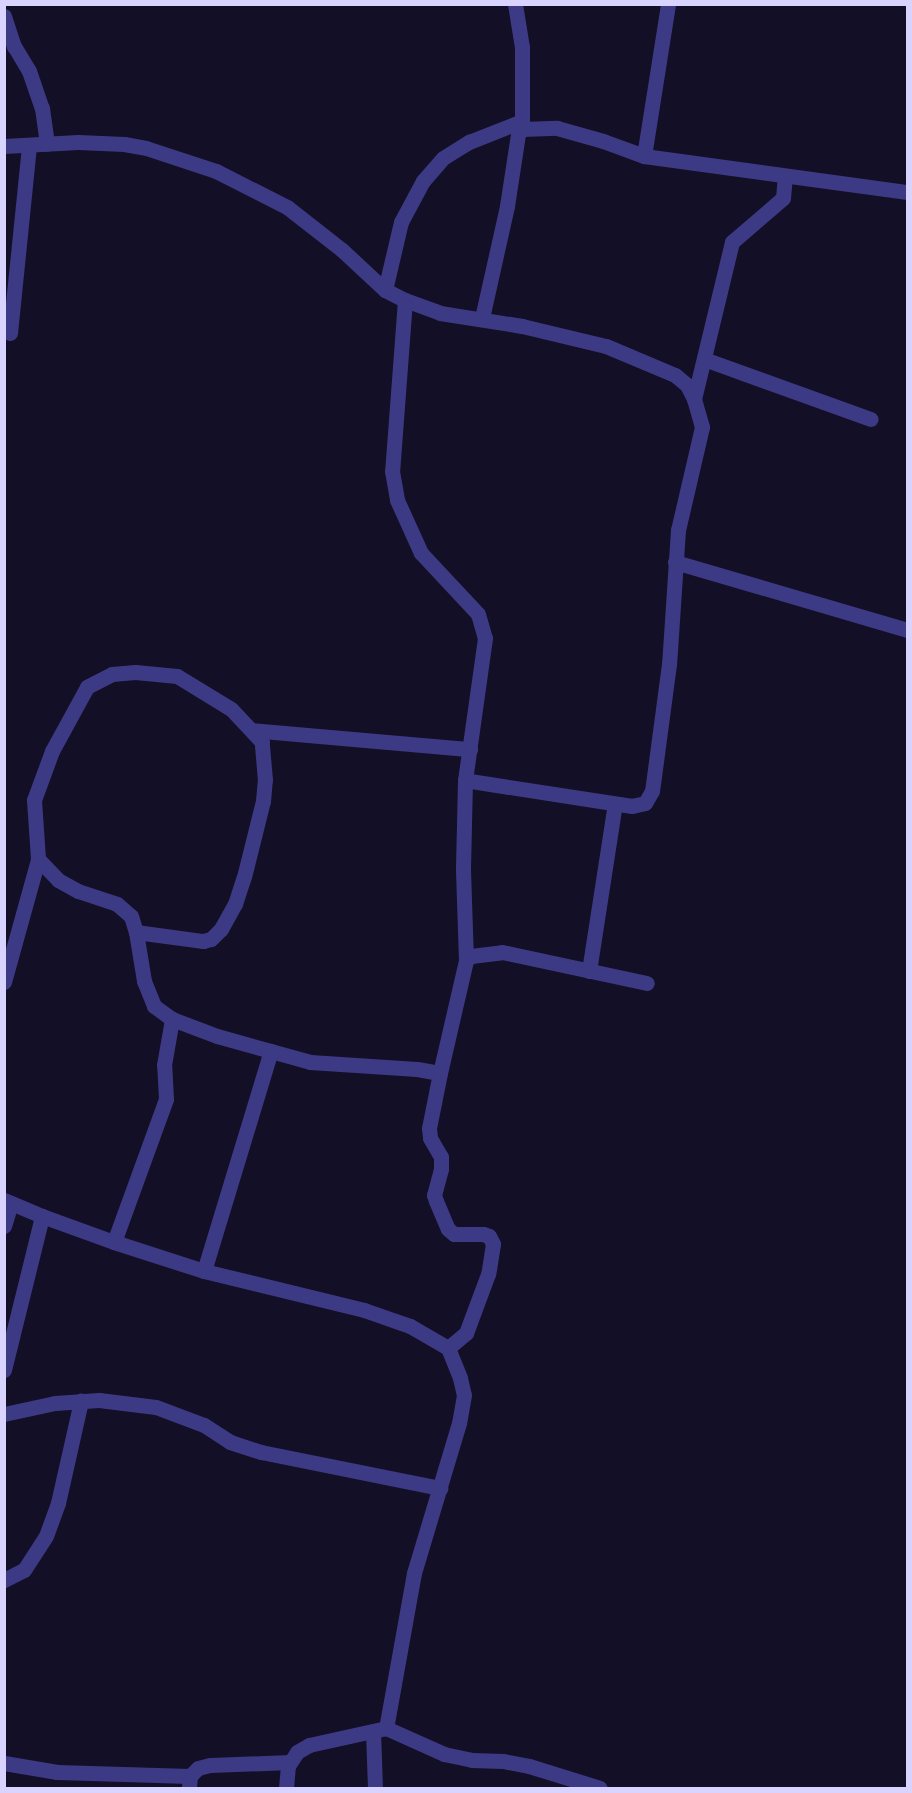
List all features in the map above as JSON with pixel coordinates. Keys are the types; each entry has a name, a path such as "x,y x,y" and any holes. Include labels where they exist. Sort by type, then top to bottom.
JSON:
{"street":[{"path":"482,318 507,206 518,134 522,125 522,46 515,4"},
{"path":"644,156 668,4"},
{"path":"4,16 14,46 29,71 42,108 47,144"},
{"path":"385,290 401,222 423,181 443,158 469,142 522,125 557,128 644,156 908,192"},
{"path":"4,146 124,144 146,148 216,171 287,207 342,250 385,290 405,300 440,313 482,318 606,346 675,375 687,385 694,399 702,427 682,506 675,562 669,664 652,791 645,803 632,806 465,780"},
{"path":"10,333 29,146"},
{"path":"694,399 732,242 783,198 785,176"},
{"path":"405,300 392,471 402,516 421,553 478,614 483,623 485,638 465,780 463,870 466,960 429,1128 430,1138 441,1157 441,1169 434,1195 448,1229 463,1235 489,1236 493,1244 488,1274 466,1333 448,1348"},
{"path":"704,359 872,419"},
{"path":"675,562 908,630"},
{"path":"4,982 38,859 34,800 52,751 87,687 112,674 135,672 177,676 231,709 262,742 264,755 263,801 241,886 221,929 210,939 203,941 136,932"},
{"path":"251,730 470,749"},
{"path":"589,970 615,804"},
{"path":"38,859 58,879 117,904 130,916 136,932 144,981 154,1006 172,1019 310,1062 417,1069 440,1073"},
{"path":"466,960 471,956 502,952 647,983"},
{"path":"114,1242 166,1099 164,1065 172,1019"},
{"path":"204,1271 271,1051"},
{"path":"4,1226 8,1201 114,1242 204,1271 364,1310 410,1326 448,1348 464,1395 459,1423 414,1573 379,1729 375,1788"},
{"path":"4,1370 9,1335 42,1216"},
{"path":"4,1414 55,1403 99,1400 156,1407 204,1425 230,1442 261,1452 440,1488"},
{"path":"4,1580 11,1579 24,1570 46,1536 58,1503 81,1401"},
{"path":"286,1788 290,1762 297,1752 309,1745 379,1729 444,1754 472,1760 503,1761 530,1766 600,1788"},
{"path":"4,1763 134,1782 189,1782 198,1768 210,1765 290,1762"}]}
